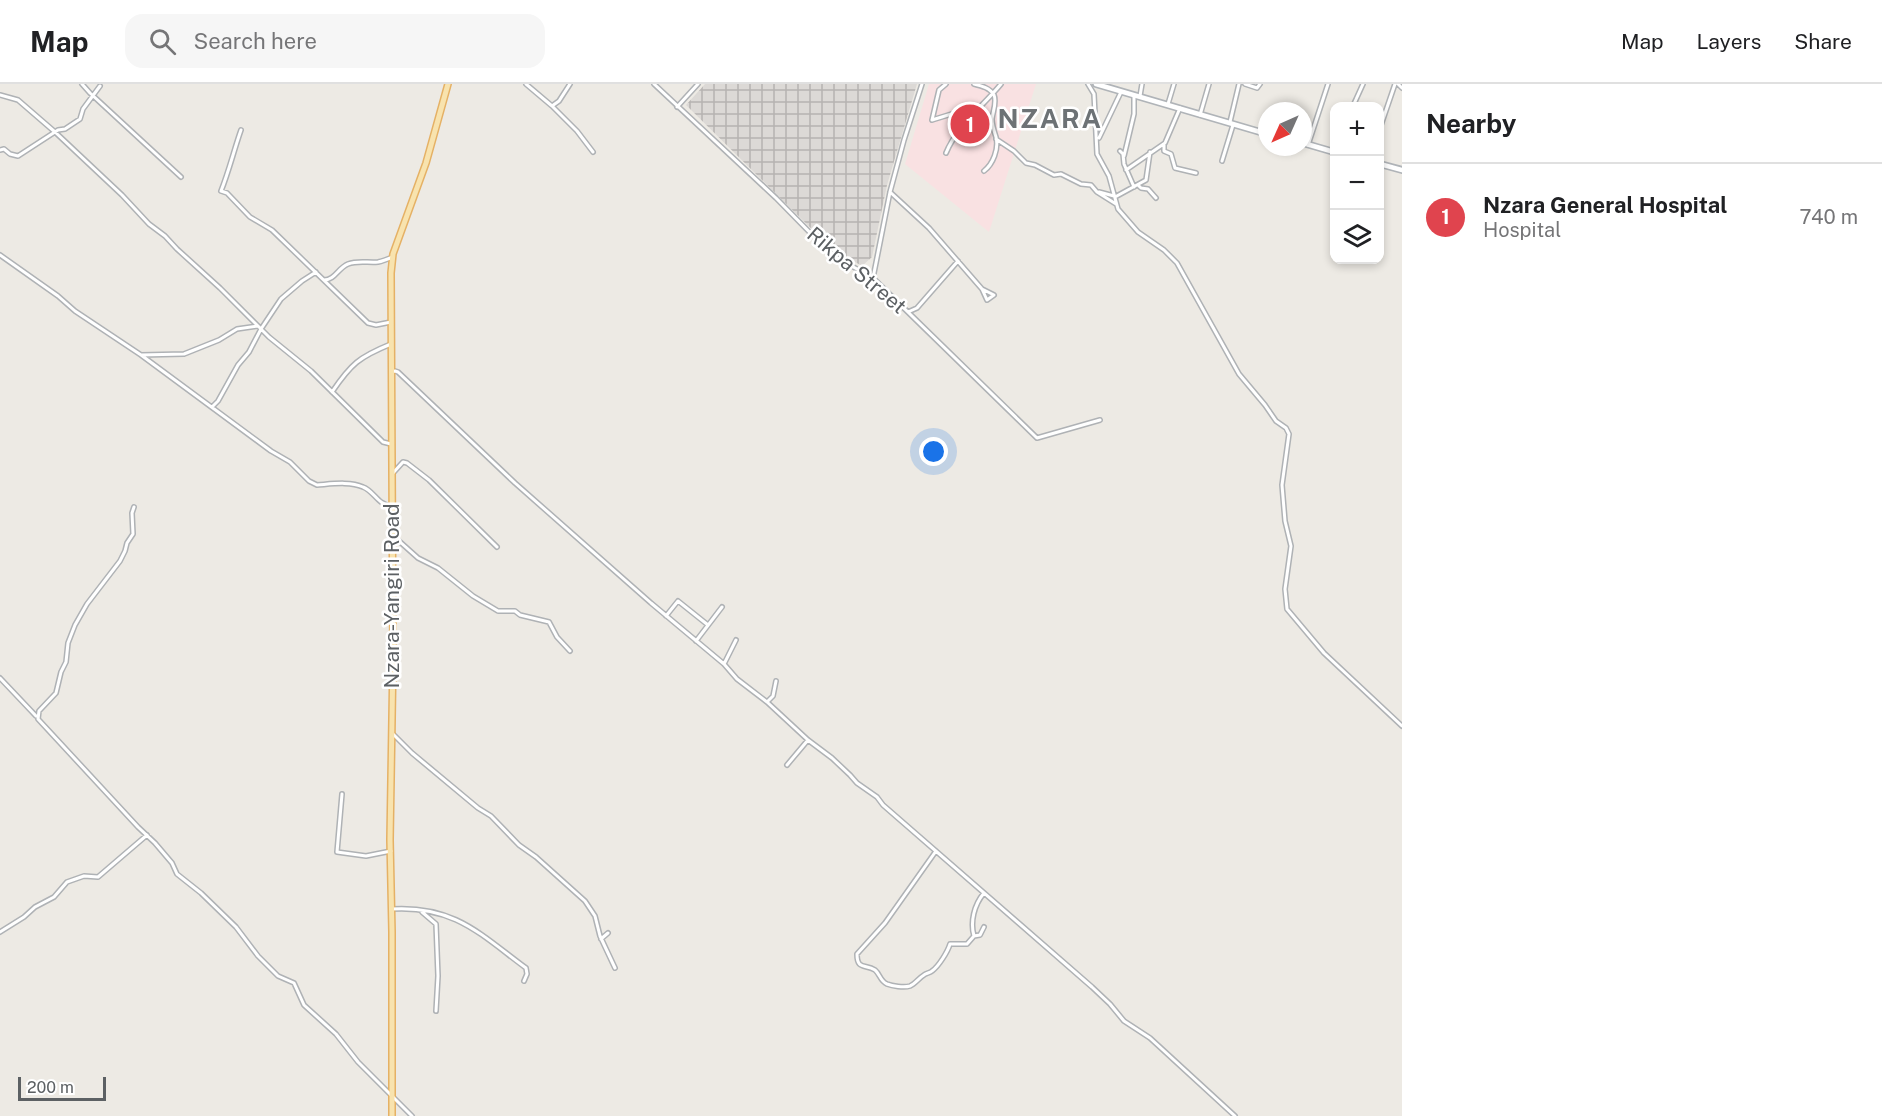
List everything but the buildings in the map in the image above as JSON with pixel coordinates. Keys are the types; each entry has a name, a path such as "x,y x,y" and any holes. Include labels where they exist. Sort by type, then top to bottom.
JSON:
{"main road":[{"name":"Nzara-Yangiri Road","path":"392,1116 391,273 393,257 426,163 448,84"}],"street":[{"path":"82,84 181,177"},
{"path":"526,84 577,131 593,152"},
{"path":"552,106 570,84"},
{"name":"Rikpa Street","path":"654,84 776,198 832,255 873,279 1037,438 1100,420"},
{"path":"677,107 698,84"},
{"path":"873,279 890,192 922,84"},
{"path":"946,84 939,90 932,120 971,108"},
{"path":"974,84 985,87 995,99 992,120 996,139 995,154 990,167 984,171"},
{"path":"946,153 950,142 1001,84"},
{"path":"1088,84 1094,94 1097,154 1109,176 1116,204 1121,213 1138,232 1164,250 1177,264 1239,374 1289,434 1282,485 1285,521 1291,546 1285,589 1287,609 1324,653 1402,726"},
{"path":"1096,84 1109,85 1122,91 1258,132"},
{"path":"1134,187 1126,170 1124,156 1137,95 1142,84"},
{"path":"1168,104 1174,84"},
{"path":"1200,115 1209,84"},
{"path":"1222,161 1239,84"},
{"path":"1245,84 1257,88 1260,84"},
{"path":"1312,126 1328,84"},
{"path":"1355,102 1363,84"},
{"path":"1384,117 1397,84 1402,88"},
{"path":"0,150 4,149 18,156 55,132 65,129 80,119 83,109 100,86"},
{"path":"1098,140 1122,91"},
{"path":"0,95 18,100 55,132 122,195 149,224 220,288 259,328 311,371 380,439 391,444"},
{"path":"1180,108 1165,143 1164,151 1171,154 1175,167 1196,173"},
{"path":"241,130 229,165 228,176 221,191 227,193 250,217 272,230 368,323 376,325 391,322"},
{"path":"996,139 1014,151 1026,164 1035,165 1055,175 1061,174 1081,184 1088,184 1116,204"},
{"path":"1126,170 1165,143"},
{"path":"1312,146 1330,151"},
{"path":"1120,152 1124,156"},
{"path":"1097,192 1114,197 1146,180 1150,152"},
{"path":"1384,165 1402,170"},
{"path":"1138,185 1148,189 1156,198"},
{"path":"890,192 929,228 982,289"},
{"path":"0,255 271,451 290,462 313,483 317,485 358,485 366,488 383,504 391,506"},
{"path":"327,284 343,267 349,264 362,261 380,262 393,257"},
{"path":"908,312 917,308 958,261"},
{"path":"212,407 218,401 238,365 249,352 259,328 281,299 316,272"},
{"path":"323,279 332,279"},
{"path":"141,355 184,354 219,340 237,329 259,328"},
{"path":"332,392 346,370 355,362 364,355 391,344"},
{"path":"391,372 398,372 515,483 724,664 737,679 832,758 856,783 877,798 1098,993 1124,1021 1150,1038 1182,1065 1235,1116"},
{"path":"391,474 403,462 407,463 429,480 497,547"},
{"path":"37,716 56,693 60,672 66,662 68,643 75,625 87,604 120,561 133,534 134,507"},
{"path":"391,539 399,541 418,558 438,568 498,611 515,611 520,615 549,622 557,637 570,651"},
{"path":"666,616 678,602 708,625"},
{"path":"696,641 722,607"},
{"path":"724,664 736,640"},
{"path":"0,678 147,835 172,863 177,874 201,892 236,927 258,956 278,976 294,983 304,1005 336,1034 358,1062 412,1116"},
{"path":"767,702 773,696 776,681"},
{"path":"391,731 412,753 432,767 478,808 491,816 519,845 536,857 585,901 595,916 601,939 615,968"},
{"path":"787,765 808,740"},
{"path":"342,794 337,852 366,856 391,851"},
{"path":"0,932 35,907 54,897 67,882 84,876 98,876 147,835"},
{"path":"936,852 885,923 856,954 857,962 877,972 883,982 889,985 911,986 932,971 941,961 950,944 967,944 974,936 980,935 984,927"},
{"path":"974,936 972,919 984,893"},
{"path":"391,909 433,912 456,919 486,936 526,968 527,974 524,981"},
{"path":"420,911 436,924 438,976 436,1011"},
{"path":"601,939 608,933"}],"shaded area":[{"path":"705,84 917,84 887,185 872,257 862,266 831,248 686,105"},
{"path":"929,84 1036,84 989,232 905,164"}],"place":[{"name":"Nzara General Hospital","path":"970,124"}],"district":[{"name":"NZARA","path":"1050,118"}]}
